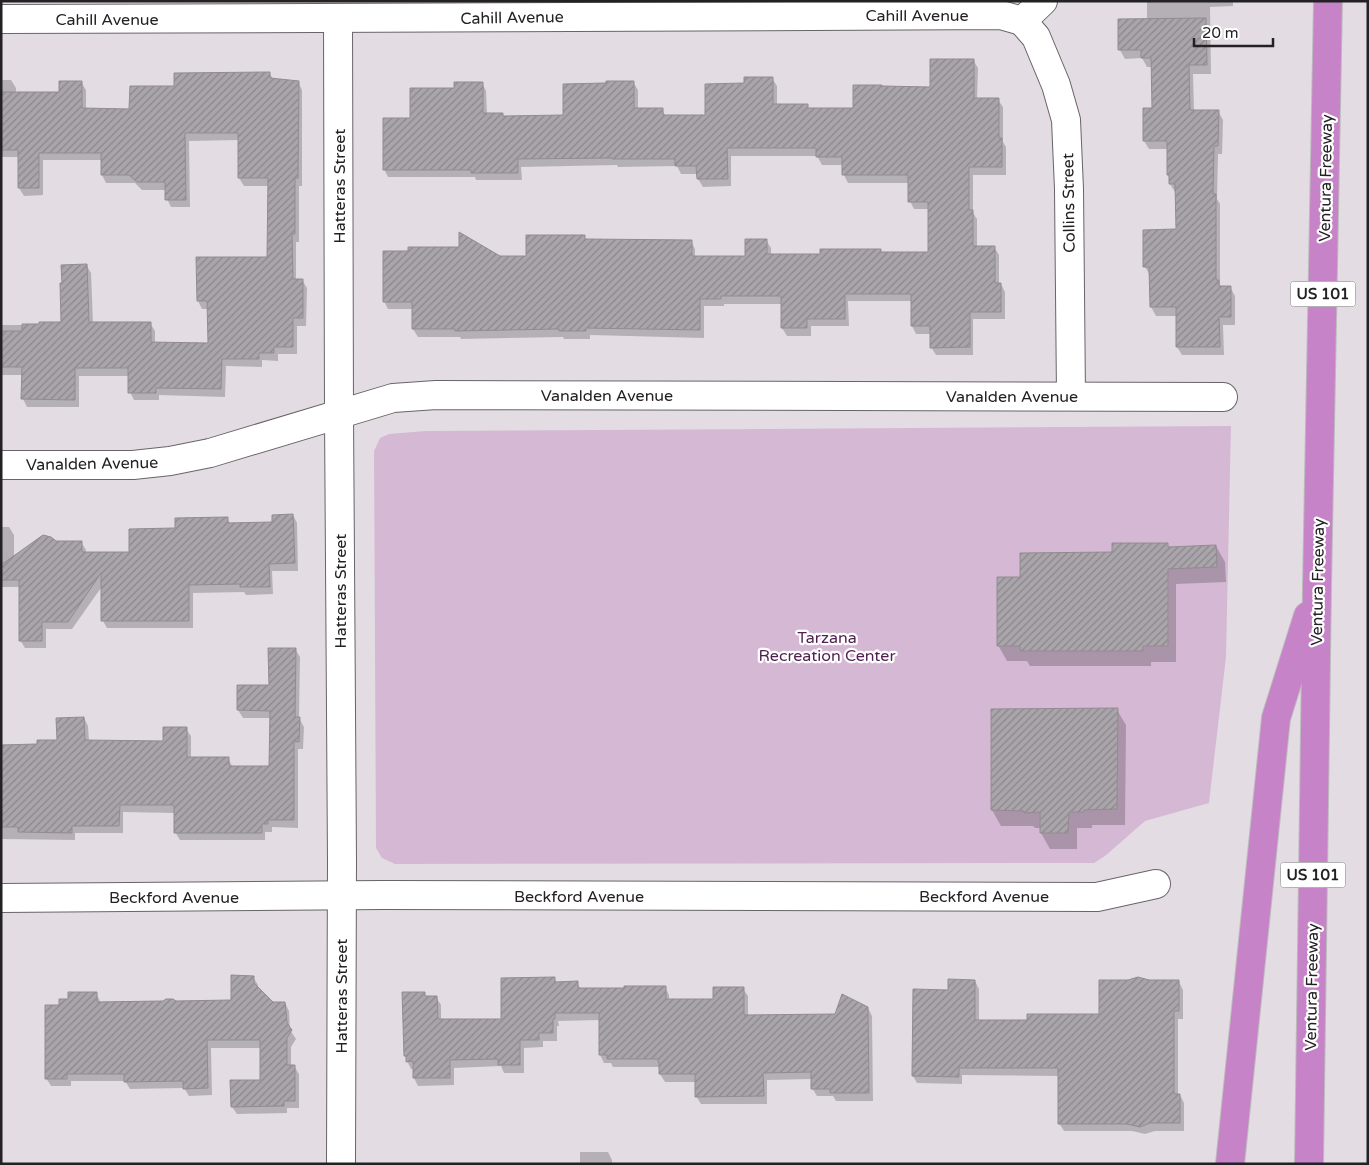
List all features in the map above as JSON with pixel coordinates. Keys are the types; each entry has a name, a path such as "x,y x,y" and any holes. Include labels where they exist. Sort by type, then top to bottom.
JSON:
{"highway":[{"name":"Ventura Freeway","path":"1309,1164 1328,1"},
{"path":"1230,1164 1276,718 1317,586"}],"street":[{"path":"1022,21 1043,1"},
{"name":"Cahill Avenue","path":"1,19 338,19 615,8 1001,15 1022,21"},
{"name":"Hatteras Street","path":"338,19 341,1164"},
{"name":"Collins Street","path":"1022,21 1036,37 1056,85 1066,120 1069,189 1071,396"},
{"name":"Vanalden Avenue","path":"1,465 133,465 170,462 210,453 393,398 436,394 1223,397"},
{"name":"Beckford Avenue","path":"1,898 341,896 1097,897 1156,884"}],"green space":[{"name":"Tarzana Recreation Center","path":"1231,426 1226,657 1209,803 1145,821 1105,856 1094,863 395,864 382,858 376,848 374,451 380,438 389,434 425,431"}],"building":[{"path":"1206,18 1207,65 1189,65 1190,110 1219,110 1218,146 1214,146 1213,194 1216,194 1216,280 1219,280 1219,286 1231,286 1231,317 1219,317 1220,347 1176,347 1176,307 1150,307 1149,267 1143,267 1143,230 1176,229 1175,184 1169,184 1169,175 1167,175 1167,141 1143,141 1143,108 1152,108 1151,58 1141,58 1141,50 1118,50 1118,19"},
{"path":"930,59 974,59 974,98 999,98 999,138 1002,138 1002,167 969,167 969,210 973,210 973,246 995,246 995,283 1001,283 1001,312 970,312 970,347 930,348 930,326 911,326 911,294 845,294 845,319 807,319 807,328 781,328 781,296 721,296 721,299 700,299 700,330 586,328 586,331 559,331 559,329 455,331 455,329 412,329 412,302 383,302 383,251 408,251 408,247 459,247 459,232 500,256 526,256 526,235 585,235 585,239 692,240 692,256 745,256 745,239 767,239 767,254 820,254 820,249 881,249 881,252 928,252 928,202 908,202 908,175 842,175 842,157 816,157 816,148 727,148 728,179 697,179 696,166 675,166 675,159 518,159 518,173 471,173 471,170 383,170 383,118 410,118 410,88 454,88 454,82 483,82 483,113 503,113 503,116 563,115 563,84 634,81 634,108 663,108 663,115 705,115 705,84 744,83 744,77 773,77 773,104 808,104 808,108 853,108 853,85 930,87"},
{"path":"270,72 270,78 299,81 298,178 295,178 295,234 292,234 293,279 303,279 303,318 293,318 293,347 274,347 274,353 259,353 259,359 222,359 221,389 156,388 156,393 128,393 128,368 75,368 75,400 21,399 22,367 1,367 1,331 22,331 22,324 61,322 61,265 87,264 89,322 151,322 151,342 208,343 207,301 197,301 196,257 267,257 268,178 238,178 238,133 185,133 186,200 165,200 165,182 137,182 129,175 101,175 101,153 39,153 39,188 18,188 18,150 1,150 1,92 59,92 59,81 82,81 82,108 129,109 130,86 174,86 174,73"},
{"path":"293,514 295,563 269,564 270,587 240,587 240,584 189,585 189,621 101,621 101,573 68,622 42,622 42,641 19,641 19,580 1,580 1,565 43,535 51,537 56,541 82,541 82,552 129,552 129,529 175,528 175,518 228,517 228,523 272,522 272,515"},
{"path":"1112,543 1168,543 1168,547 1216,545 1217,567 1168,569 1168,646 1143,646 1143,651 1020,651 1020,646 997,646 997,577 1020,577 1020,553 1112,552"},
{"path":"268,648 296,648 295,717 300,717 299,742 294,741 294,820 268,820 268,824 262,824 262,833 174,833 174,805 120,805 119,826 72,826 72,833 18,832 18,827 1,827 1,745 37,744 37,740 57,740 56,718 84,717 85,740 163,741 163,727 187,727 187,757 229,757 229,766 269,766 270,711 237,710 237,685 269,685"},
{"path":"1118,708 1117,809 1069,812 1068,833 1040,833 1040,812 1024,813 1024,811 991,810 991,709"},
{"path":"231,975 254,976 254,983 273,1002 285,1002 287,1023 292,1030 287,1038 287,1065 295,1065 295,1101 284,1101 284,1106 231,1107 230,1080 260,1080 260,1040 207,1040 208,1088 183,1089 183,1081 124,1082 124,1074 67,1074 67,1079 45,1079 45,1005 59,1005 59,999 68,999 68,992 97,992 97,1002 163,1001 166,999 176,1001 231,1000"},
{"path":"555,977 555,982 578,981 578,988 666,986 666,999 713,999 713,987 744,987 744,1015 835,1014 842,994 868,1007 869,1093 830,1093 830,1089 811,1089 811,1072 763,1073 764,1096 695,1097 695,1074 659,1074 658,1059 607,1059 607,1055 599,1055 599,1013 555,1013 553,1033 539,1033 539,1040 520,1040 520,1065 498,1065 498,1059 450,1060 450,1078 413,1078 413,1061 406,1062 406,1056 404,1056 402,992 425,992 425,996 437,996 438,1019 501,1019 501,978"},
{"path":"1138,977 1149,980 1179,980 1179,1011 1174,1011 1174,1094 1180,1094 1180,1123 1150,1123 1140,1127 1127,1124 1058,1124 1058,1068 959,1068 959,1077 912,1076 913,989 948,990 948,979 975,980 975,1020 1027,1020 1027,1014 1099,1014 1099,980 1128,980"}]}
